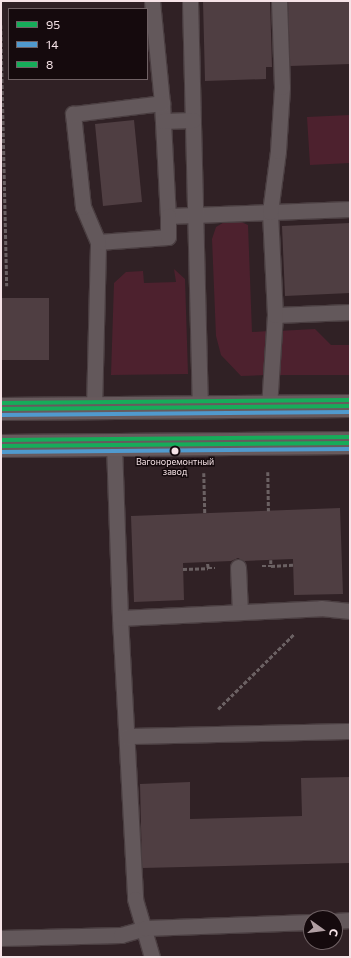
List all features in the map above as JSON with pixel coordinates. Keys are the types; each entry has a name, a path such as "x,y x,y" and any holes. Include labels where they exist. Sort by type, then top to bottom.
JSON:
{"main road":[{"path":"1,409 350,406"},
{"path":"1,446 350,443"}],"lane":[{"path":"98,242 168,237 162,103 152,1"},
{"path":"190,1 200,407"},
{"path":"269,407 275,315 270,212 278,151 282,87 279,1"},
{"path":"94,408 98,242 83,207 73,114 162,103"},
{"path":"163,120 193,120"},
{"path":"168,216 350,209"},
{"path":"275,315 350,312"},
{"path":"114,445 120,618 135,898 145,928 152,957"},
{"path":"238,567 240,612"},
{"path":"120,618 321,608 350,611"},
{"path":"127,736 350,731"},
{"path":"1,938 121,935 145,928 303,922"}],"path":[{"path":"1,25 7,286"},
{"path":"268,472 270,511"},
{"path":"204,473 205,513"},
{"path":"271,560 271,566 294,565"},
{"path":"183,569 208,568 207,562"},
{"path":"192,735 321,608"}],"shaded area":[{"path":"350,115 350,163 310,165 307,117"},
{"path":"237,220 248,225 252,332 269,331 266,375 241,376 221,355 216,336 212,239 216,227 226,221"},
{"path":"174,269 185,279 188,374 111,375 114,283 126,272 143,271 144,283 176,282"},
{"path":"315,329 331,345 350,345 350,375 275,375 278,331"}],"building":[{"path":"203,1 270,1 272,67 266,67 266,79 205,81"},
{"path":"288,1 350,1 350,64 290,66"},
{"path":"134,120 142,202 103,206 95,124"},
{"path":"350,223 350,293 285,296 282,226"},
{"path":"1,298 49,298 49,360 1,360"},
{"path":"340,508 343,594 294,595 293,559 244,561 238,558 231,561 183,563 184,600 134,602 131,516"},
{"path":"350,777 350,863 142,868 140,784 190,782 190,819 302,816 301,778"}],"transit line":[{"name":"8","path":"1,403 350,400"},
{"name":"95","path":"1,409 350,406"},
{"name":"14","path":"1,415 350,412"},
{"name":"8","path":"1,440 350,437"},
{"name":"95","path":"1,446 350,443"},
{"name":"14","path":"1,452 350,449"}],"place":[{"name":"Вагоноремонтный завод","path":"175,451"}]}
